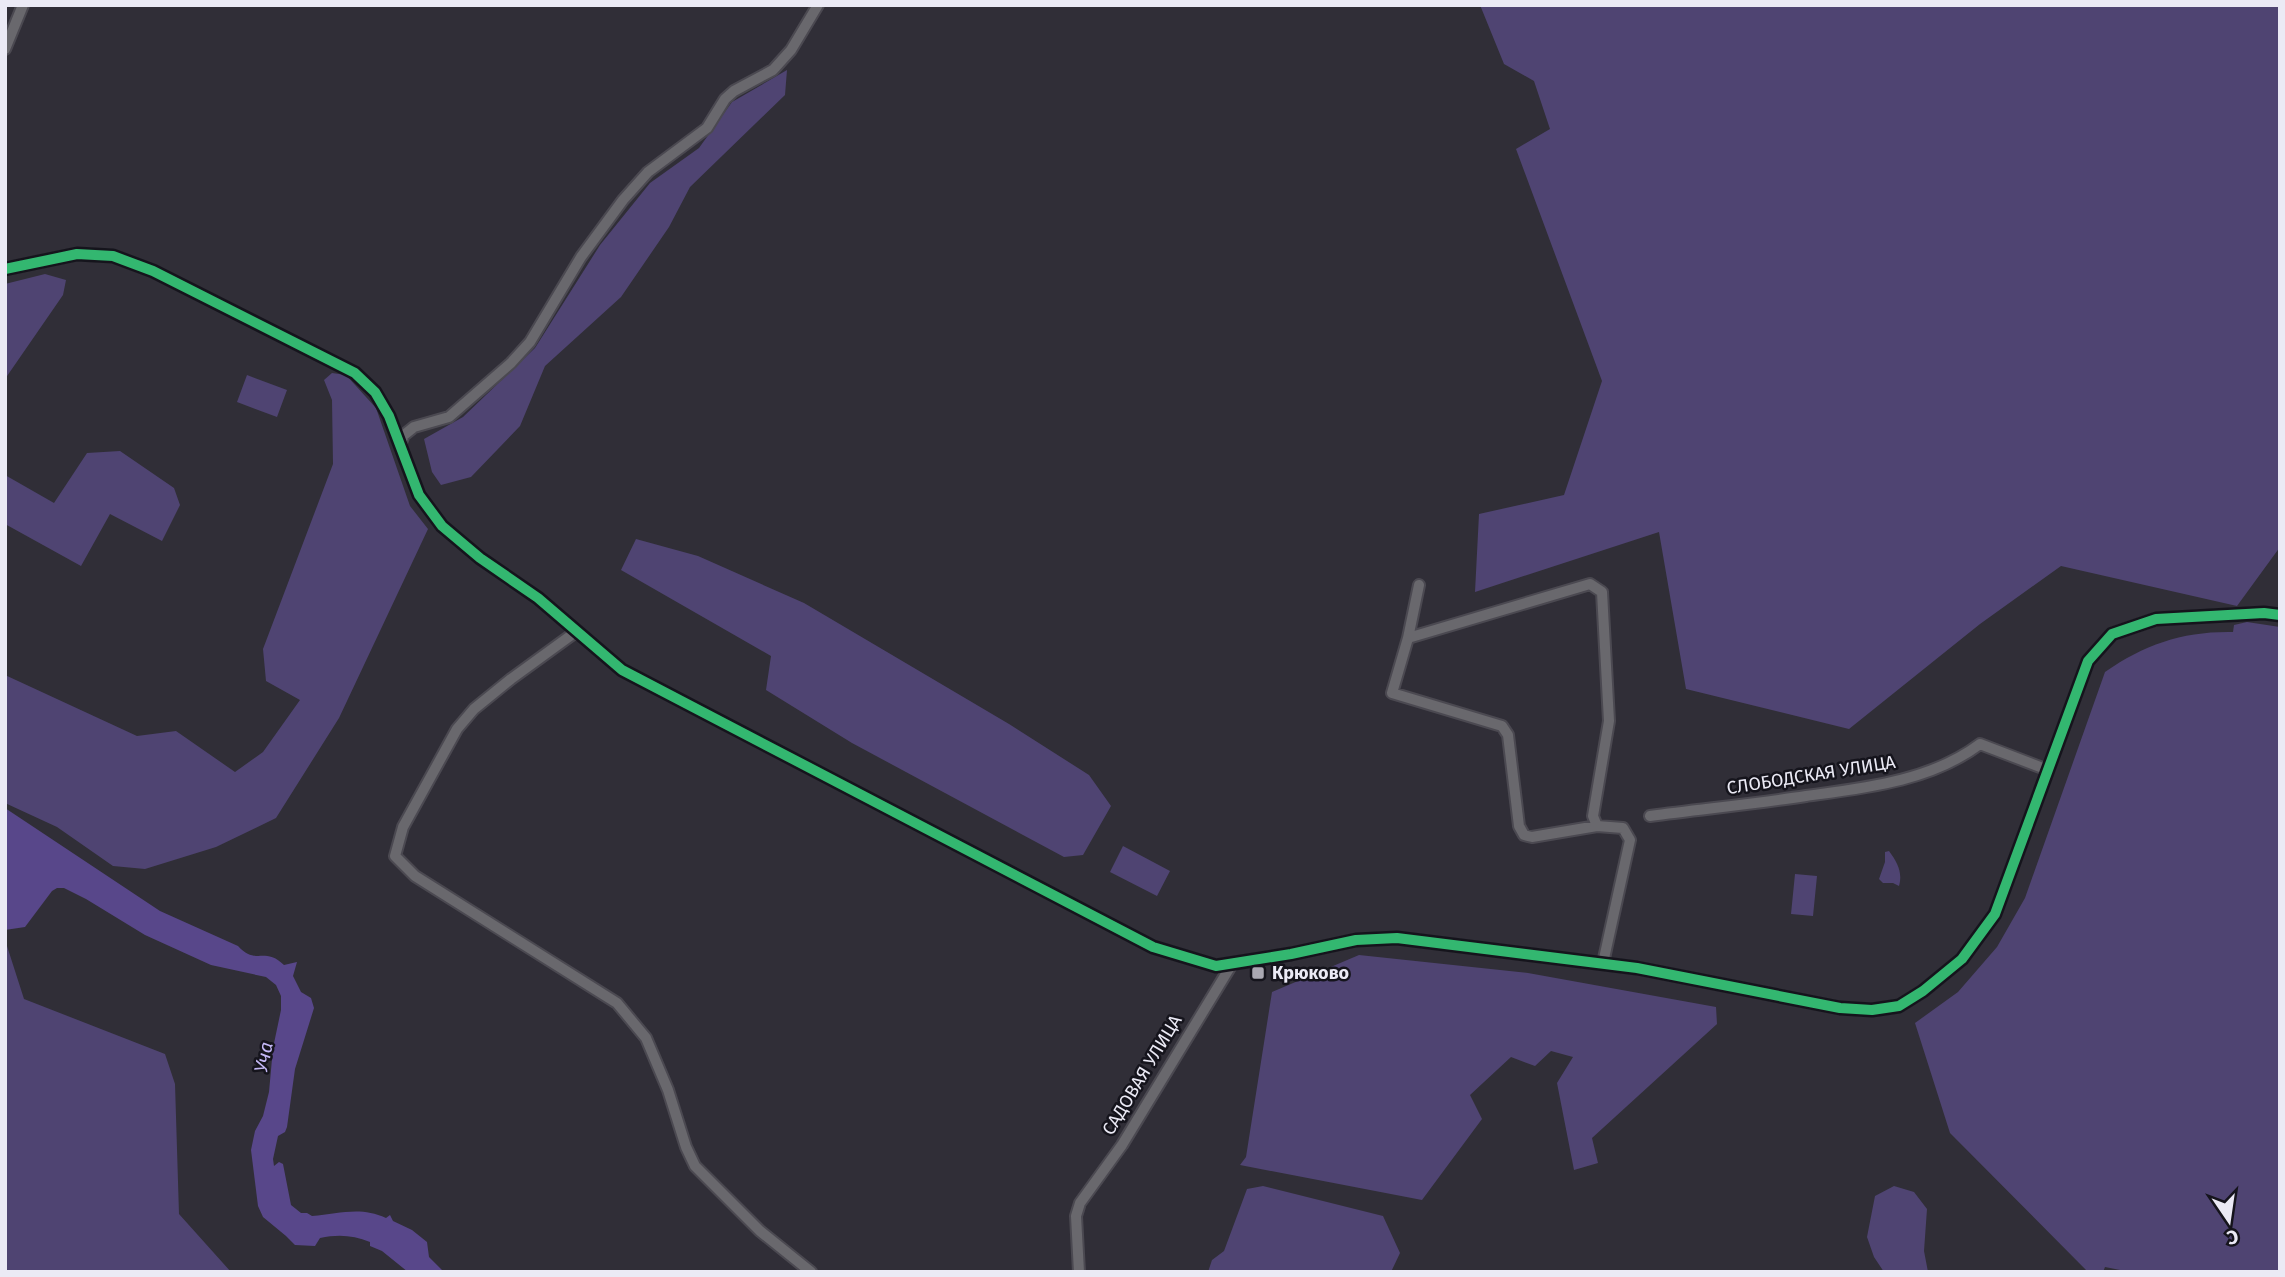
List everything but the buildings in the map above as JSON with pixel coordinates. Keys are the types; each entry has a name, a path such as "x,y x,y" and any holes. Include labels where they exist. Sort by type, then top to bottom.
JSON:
{"street":[{"path":"5,48 23,5"},
{"path":"400,445 404,435 414,427 449,417 511,363 530,342 582,257 623,200 648,172 707,128 725,99 734,91 773,70 791,50 818,5"},
{"path":"5,269 78,254 113,256 152,271 355,373 375,392 389,416 419,495 442,526 480,558 538,598 622,670 1153,947 1216,966 1356,940 1397,938 1637,968 1839,1008 1872,1010 1899,1006 1923,991 1962,959 1995,914 2088,661 2112,634 2156,619 2264,613 2280,615"},
{"path":"1408,638 1590,584 1602,592 1609,721 1593,816 1597,826"},
{"path":"1419,585 1408,638 1392,693 1502,726 1508,735 1519,826 1524,835 1532,837 1597,826 1623,828 1630,840 1603,963"},
{"path":"577,631 474,709 457,729 403,827 396,856 415,876 617,1003 646,1038 695,1166 760,1231 811,1272"},
{"name":"СЛОБОДСКАЯ УЛИЦА","path":"1650,816 1881,784 1917,775 1964,756 1980,744 2048,770"},
{"name":"САДОВАЯ УЛИЦА","path":"1079,1272 1076,1216 1080,1203 1122,1145 1232,964"}],"shaded area":[{"path":"1480,5 2280,5 2280,547 2237,606 2061,566 1980,624 1849,729 1686,689 1659,532 1475,592 1479,514 1564,495 1602,381 1516,149 1550,129 1534,81 1504,64"},
{"path":"787,70 785,95 690,187 669,227 621,297 545,366 520,426 471,477 441,485 432,472 424,439 463,417 535,348 600,245 650,183 699,148 732,102"},
{"path":"45,274 66,280 63,295 5,379 5,284"},
{"path":"332,373 346,375 376,408 410,506 428,529 339,718 276,818 216,847 145,869 113,866 57,827 5,803 5,675 137,736 176,731 235,772 263,752 300,700 266,681 263,649 333,464 332,400 324,380"},
{"path":"247,375 287,390 277,417 237,402"},
{"path":"120,451 174,488 180,505 162,541 110,514 81,566 5,524 5,475 54,503 87,453"},
{"path":"636,539 698,556 804,603 1009,724 1089,775 1111,806 1083,855 1064,857 852,743 766,690 771,656 621,570"},
{"path":"2247,622 2280,627 2280,1272 2130,1272 2105,1267 2103,1272 2088,1272 1950,1133 1915,1023 1958,992 1997,947 2025,898 2105,672 2135,654 2166,641 2198,634 2233,632 2234,625"},
{"path":"5,808 160,911 238,946 250,955 271,957 284,965 297,962 293,976 301,992 311,998 314,1008 295,1069 287,1127 285,1132 278,1136 273,1159 274,1166 279,1162 283,1164 291,1205 301,1213 312,1216 358,1212 386,1218 390,1215 393,1221 412,1230 427,1242 429,1257 444,1272 408,1272 382,1251 370,1246 370,1242 351,1237 320,1238 315,1246 295,1245 263,1217 258,1206 251,1150 269,1092 273,1048 281,1010 281,996 276,985 266,977 211,965 145,935 64,888 52,891 25,927 5,930"},
{"path":"1123,846 1170,871 1157,896 1110,872"},
{"path":"1889,851 1898,867 1899,886 1883,883 1879,879 1885,862 1885,852"},
{"path":"1795,874 1817,876 1813,916 1791,914"},
{"path":"5,946 24,999 165,1054 175,1084 179,1214 231,1272 5,1272"},
{"path":"1359,955 1528,973 1716,1007 1717,1024 1592,1138 1598,1163 1574,1170 1557,1083 1573,1057 1551,1051 1535,1066 1511,1057 1470,1095 1482,1119 1422,1200 1240,1165 1246,1157 1272,992"},
{"path":"1263,1186 1383,1216 1400,1253 1391,1272 1208,1272 1212,1260 1224,1251 1247,1189"},
{"path":"1894,1186 1914,1192 1927,1209 1924,1251 1928,1272 1884,1272 1874,1257 1867,1237 1875,1196"}],"cycle path":[{"path":"5,269 77,254 113,256 153,271 355,373 375,392 389,416 419,495 442,526 480,558 538,598 622,670 1153,947 1216,966 1356,940 1397,938 1637,968 1840,1008 1872,1010 1899,1006 1923,991 1962,959 1995,914 2088,661 2112,634 2156,619 2264,613 2280,615"}],"place":[{"name":"Крюково","path":"1258,973"}],"water label":[{"name":"Уча","path":"263,1057"}]}
